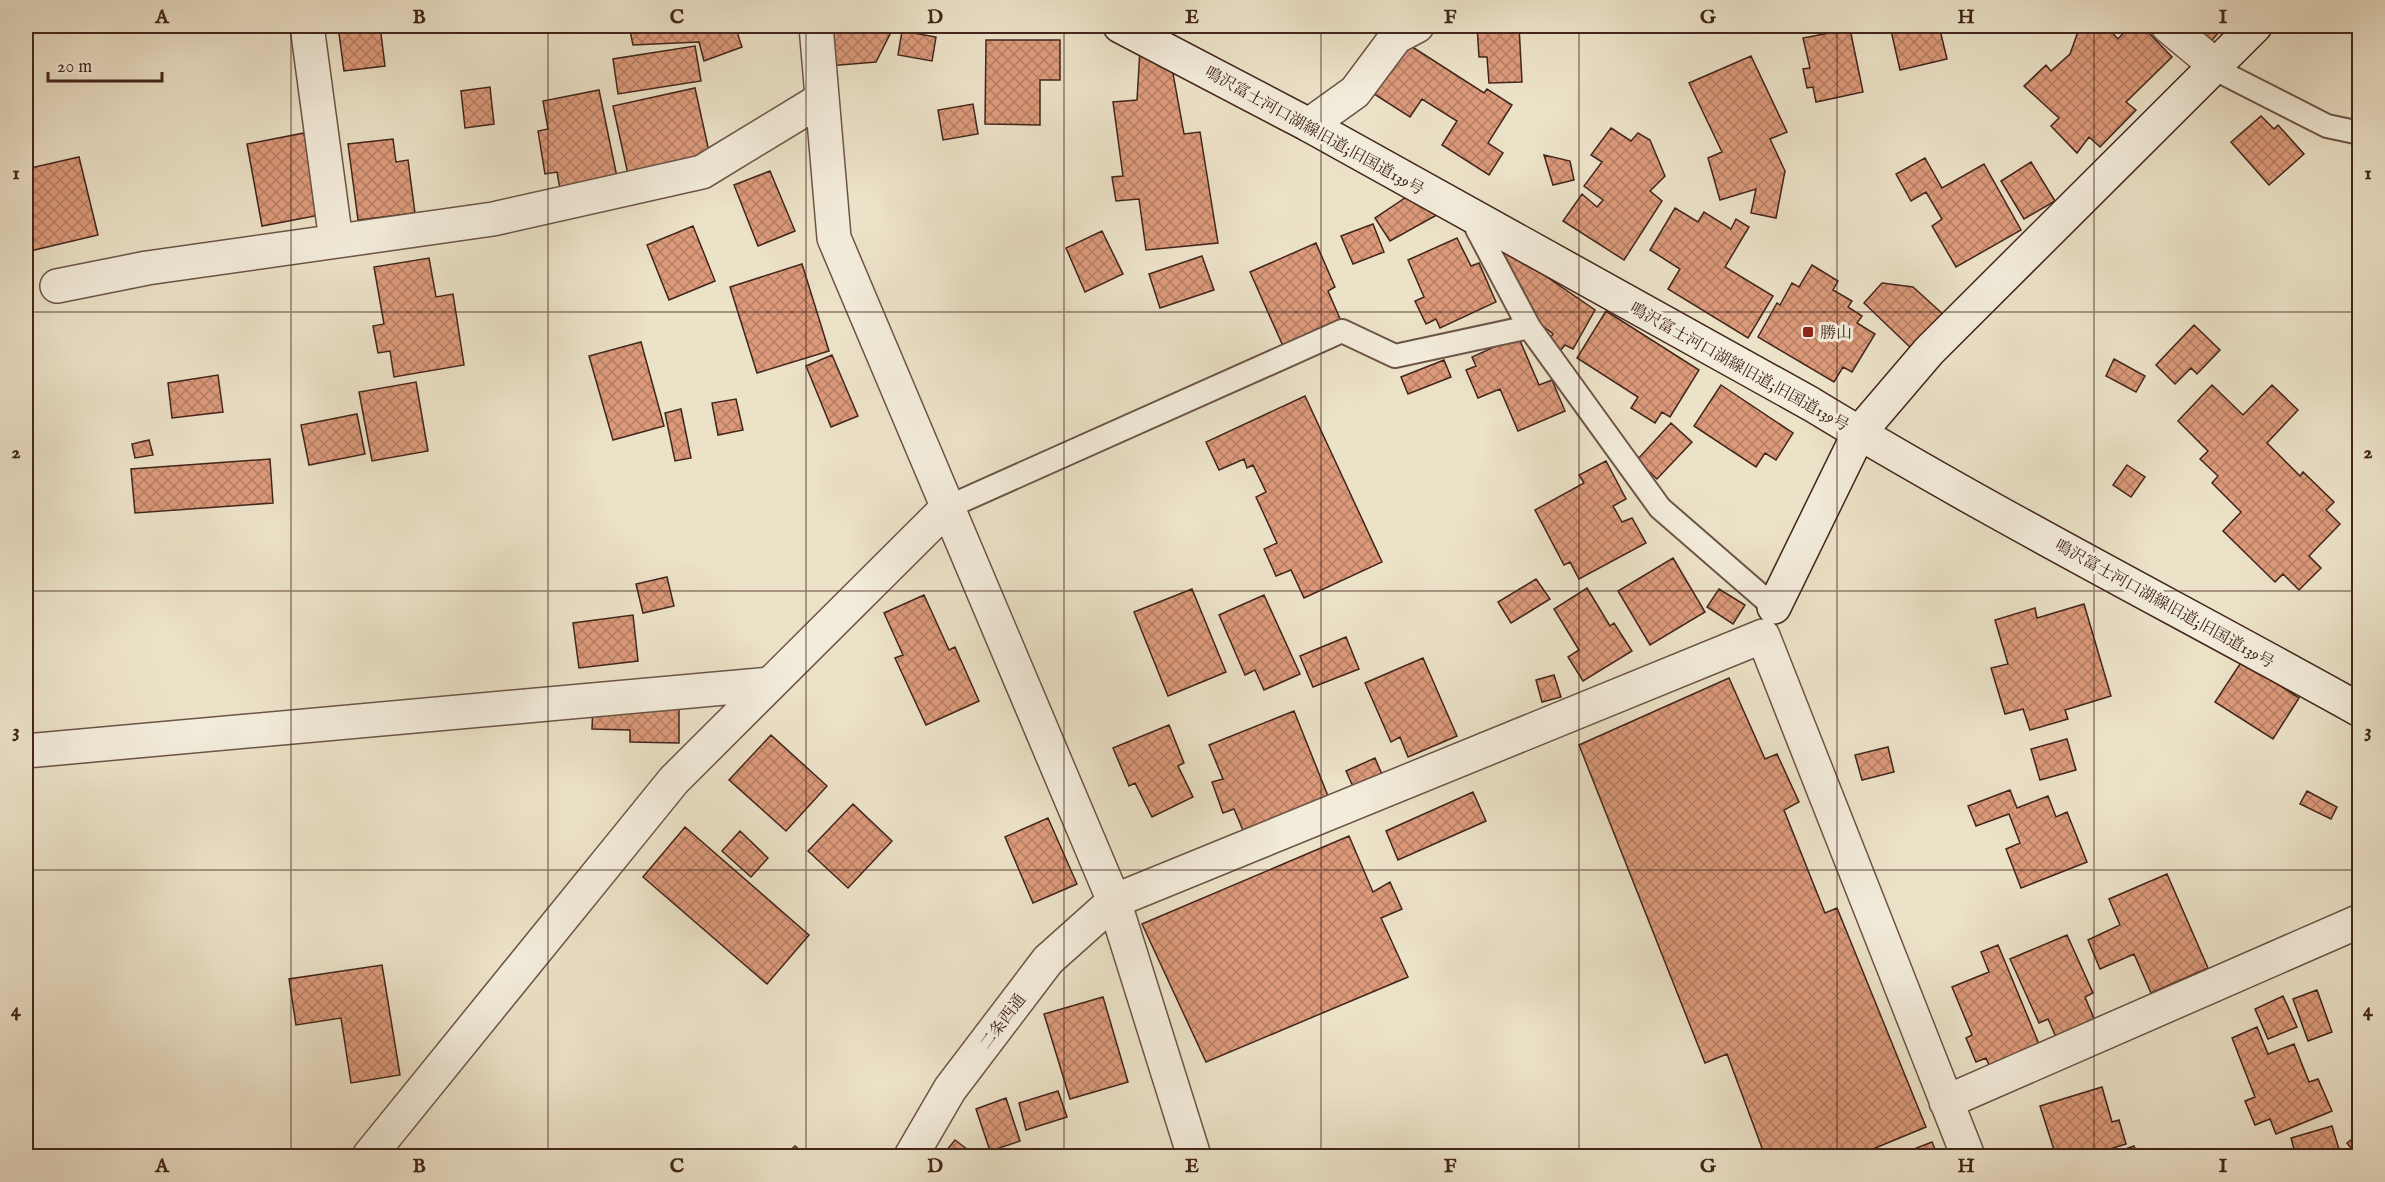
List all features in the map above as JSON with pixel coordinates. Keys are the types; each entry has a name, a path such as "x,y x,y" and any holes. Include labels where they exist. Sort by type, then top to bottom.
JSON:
{"street":[{"path":"307,26 336,241"},
{"path":"816,26 834,238 1114,901 1194,1156"},
{"name":"鳴沢富士河口湖線旧道;旧国道139号","path":"1123,26 1309,125 2131,585 2212,627 2360,710"},
{"path":"1309,125 1355,92 1396,37 1417,26"},
{"path":"2168,26 2214,67"},
{"path":"1968,1156 1769,622 1859,433 1929,351 2255,26"},
{"path":"57,286 147,268 494,219 702,172 822,99"},
{"path":"369,1156 674,780 948,507"},
{"name":"二条西通","path":"911,1156 950,1089 1048,960 1114,901 1769,622"},
{"path":"26,751 770,684"},
{"path":"1946,1102 2360,921"}],"lane":[{"path":"2214,67 2327,126 2360,133"},
{"path":"1478,220 1477,229 1529,327 1660,508 1769,622"},
{"path":"948,507 1342,331 1395,356 1529,327"}],"building":[{"path":"338,26 380,26 385,66 344,71"},
{"path":"629,26 735,26 742,47 704,61 699,42 633,45"},
{"path":"826,26 889,26 890,34 876,62 828,66"},
{"path":"1477,26 1519,26 1522,82 1489,83 1487,57 1479,57"},
{"path":"1890,26 1939,26 1947,59 1900,70"},
{"path":"2080,26 2106,26 2118,39 2129,27 2148,32 2172,57 2126,102 2136,110 2100,147 2089,137 2077,153 2051,126 2059,118 2024,86 2046,65 2051,71 2070,54"},
{"path":"2184,26 2224,26 2207,46"},
{"path":"1850,29 1863,92 1816,102 1813,87 1807,88 1803,69 1810,68 1803,38"},
{"path":"902,31 936,37 932,61 898,55"},
{"path":"986,40 1060,40 1060,80 1040,80 1040,125 985,124"},
{"path":"1403,41 1484,93 1487,89 1512,105 1488,143 1503,153 1489,175 1442,145 1457,121 1422,99 1410,117 1371,92"},
{"path":"695,46 701,81 618,94 613,59"},
{"path":"1140,49 1170,57 1184,134 1200,132 1218,243 1146,250 1139,199 1116,201 1112,177 1123,176 1113,102 1137,100"},
{"path":"1751,56 1787,132 1770,139 1785,171 1776,218 1751,213 1756,189 1720,200 1708,158 1722,152 1689,83"},
{"path":"490,87 494,124 465,128 461,91"},
{"path":"695,88 710,156 629,179 613,106"},
{"path":"599,90 617,177 560,189 557,172 545,174 538,131 548,129 543,101"},
{"path":"973,104 978,134 943,140 938,110"},
{"path":"2261,116 2274,129 2278,125 2304,154 2269,185 2231,142"},
{"path":"1611,128 1631,141 1638,133 1650,140 1665,176 1650,191 1662,201 1624,260 1563,221 1582,194 1597,207 1603,200 1584,186 1602,162 1591,155"},
{"path":"304,133 320,215 262,226 247,144"},
{"path":"393,139 396,162 408,160 415,213 358,220 348,144"},
{"path":"1544,155 1570,161 1574,180 1553,185"},
{"path":"79,157 98,235 26,252 26,169"},
{"path":"1925,158 1942,188 1984,164 2021,230 1956,267 1932,226 1942,219 1926,192 1911,201 1896,174"},
{"path":"2031,162 2055,201 2024,219 2001,181"},
{"path":"770,171 795,231 758,246 734,185"},
{"path":"1417,190 1442,212 1390,241 1375,218"},
{"path":"1675,208 1698,222 1704,212 1731,229 1736,219 1749,227 1725,267 1773,296 1748,338 1668,289 1680,269 1650,250"},
{"path":"1373,224 1384,252 1353,264 1341,236"},
{"path":"693,226 715,281 669,300 647,245"},
{"path":"1102,231 1123,274 1085,292 1066,248"},
{"path":"1457,238 1471,266 1479,263 1496,302 1440,328 1436,319 1426,324 1415,301 1424,297 1408,260"},
{"path":"1492,239 1595,310 1573,349 1565,345 1560,351 1548,341 1553,334 1530,316"},
{"path":"1316,243 1335,287 1328,291 1341,321 1283,346 1250,272"},
{"path":"1202,256 1214,290 1160,308 1149,274"},
{"path":"429,258 436,297 453,294 464,365 394,377 390,351 378,353 373,326 384,324 374,267"},
{"path":"802,264 829,351 757,373 730,287"},
{"path":"1812,265 1838,281 1833,290 1852,301 1848,307 1862,316 1857,323 1875,334 1852,372 1843,367 1834,382 1758,337 1777,303 1780,305 1792,283 1799,287"},
{"path":"1882,283 1913,287 1945,316 1913,350 1864,303"},
{"path":"1606,311 1699,370 1670,417 1662,412 1655,423 1631,408 1638,397 1577,358"},
{"path":"2194,325 2220,350 2197,374 2191,368 2175,384 2156,365"},
{"path":"1518,336 1539,385 1552,380 1565,411 1518,431 1500,389 1478,398 1466,370 1476,366 1472,357"},
{"path":"641,342 664,426 613,440 589,356"},
{"path":"832,355 858,416 831,427 806,366"},
{"path":"2114,359 2145,376 2136,392 2106,376"},
{"path":"1444,360 1451,377 1408,394 1401,377"},
{"path":"218,375 223,412 172,418 168,383"},
{"path":"416,382 428,451 372,461 359,392"},
{"path":"1721,385 1793,433 1776,460 1765,453 1756,467 1694,426"},
{"path":"2212,385 2243,415 2272,385 2298,410 2267,443 2300,476 2303,472 2334,502 2326,510 2340,524 2309,556 2321,568 2299,590 2283,574 2275,582 2223,531 2241,512 2212,483 2218,476 2200,459 2208,451 2178,421"},
{"path":"1305,396 1382,562 1304,598 1291,570 1276,576 1264,549 1277,543 1256,497 1266,492 1253,465 1247,468 1244,459 1219,470 1206,442"},
{"path":"736,399 743,430 718,435 712,403"},
{"path":"681,409 691,458 675,461 665,413"},
{"path":"357,414 365,454 309,465 301,425"},
{"path":"1671,423 1692,442 1657,479 1637,460"},
{"path":"149,440 153,455 135,458 132,444"},
{"path":"270,459 273,503 135,513 131,469"},
{"path":"1606,461 1626,499 1613,506 1622,522 1632,518 1646,543 1579,579 1570,562 1564,565 1535,510 1584,483 1579,475"},
{"path":"2127,465 2145,477 2131,497 2113,485"},
{"path":"1673,558 1705,612 1650,645 1618,591"},
{"path":"667,577 674,606 643,613 636,584"},
{"path":"1536,579 1550,599 1511,623 1498,602"},
{"path":"1587,588 1610,626 1614,623 1632,651 1583,681 1568,657 1579,650 1554,609"},
{"path":"1192,589 1226,672 1168,696 1134,612"},
{"path":"1719,589 1745,605 1733,624 1707,607"},
{"path":"924,595 949,650 955,647 979,701 926,725 895,658 903,655 884,613"},
{"path":"1264,595 1300,674 1264,690 1255,670 1245,675 1219,615"},
{"path":"2084,604 2111,696 2065,710 2068,719 2030,730 2023,709 2005,714 1991,668 2008,664 1995,620 2035,608 2037,618"},
{"path":"633,615 638,661 579,668 573,623"},
{"path":"1346,637 1359,669 1313,687 1300,656"},
{"path":"1423,658 1457,736 1408,757 1400,737 1391,742 1365,683"},
{"path":"2242,661 2299,698 2273,739 2215,702"},
{"path":"1554,675 1561,697 1542,702 1536,680"},
{"path":"1729,678 1765,759 1777,754 1799,802 1784,810 1825,913 1837,908 1926,1127 1856,1156 1765,1156 1727,1054 1705,1063 1579,745"},
{"path":"593,706 679,708 679,743 630,742 630,730 592,729"},
{"path":"1294,711 1330,801 1245,835 1234,809 1223,813 1212,782 1223,779 1209,745"},
{"path":"1169,725 1184,763 1178,766 1193,797 1152,817 1135,783 1129,786 1113,748"},
{"path":"771,735 827,786 786,831 729,780"},
{"path":"2067,739 2076,770 2040,780 2031,749"},
{"path":"1888,747 1894,772 1862,780 1855,755"},
{"path":"1375,758 1384,779 1355,791 1346,771"},
{"path":"2010,790 2017,808 2048,796 2056,817 2067,812 2087,862 2021,888 2006,849 2020,843 2009,814 1976,826 1968,806"},
{"path":"2307,791 2337,807 2331,819 2300,804"},
{"path":"1473,792 1486,821 1398,860 1386,831"},
{"path":"853,804 892,841 848,888 808,851"},
{"path":"1048,818 1077,884 1033,903 1005,837"},
{"path":"685,827 809,935 767,984 643,877"},
{"path":"740,831 768,858 751,877 722,851"},
{"path":"1349,836 1373,892 1390,882 1402,909 1381,918 1408,977 1206,1062 1142,924"},
{"path":"2167,874 2208,968 2151,993 2134,954 2100,969 2088,940 2120,925 2109,899"},
{"path":"2067,935 2093,993 2085,997 2095,1021 2056,1037 2048,1019 2039,1023 2010,959"},
{"path":"1998,945 2039,1044 1989,1065 1986,1058 1976,1062 1966,1038 1972,1035 1952,987 1989,972 1981,952"},
{"path":"382,965 400,1075 351,1083 341,1018 296,1025 289,979"},
{"path":"2317,990 2332,1032 2308,1041 2293,999"},
{"path":"2283,996 2297,1027 2268,1039 2255,1009"},
{"path":"1103,997 1128,1082 1070,1099 1044,1014"},
{"path":"2257,1027 2268,1054 2294,1044 2309,1082 2318,1079 2332,1111 2276,1134 2270,1119 2255,1125 2245,1101 2255,1097 2232,1038"},
{"path":"2102,1087 2112,1122 2119,1120 2126,1144 2087,1156 2056,1156 2040,1106"},
{"path":"1058,1091 1067,1117 1026,1130 1019,1103"},
{"path":"1006,1098 1020,1141 990,1151 976,1109"},
{"path":"2332,1126 2341,1156 2296,1156 2291,1138"},
{"path":"2360,1133 2360,1156 2358,1156 2347,1143"},
{"path":"955,1140 976,1156 942,1156"},
{"path":"1932,1142 1938,1156 1896,1156"},
{"path":"795,1146 807,1156 785,1156"},
{"path":"2134,1146 2138,1156 2106,1156"}],"place":[{"name":"勝山","path":"1808,332"}]}
